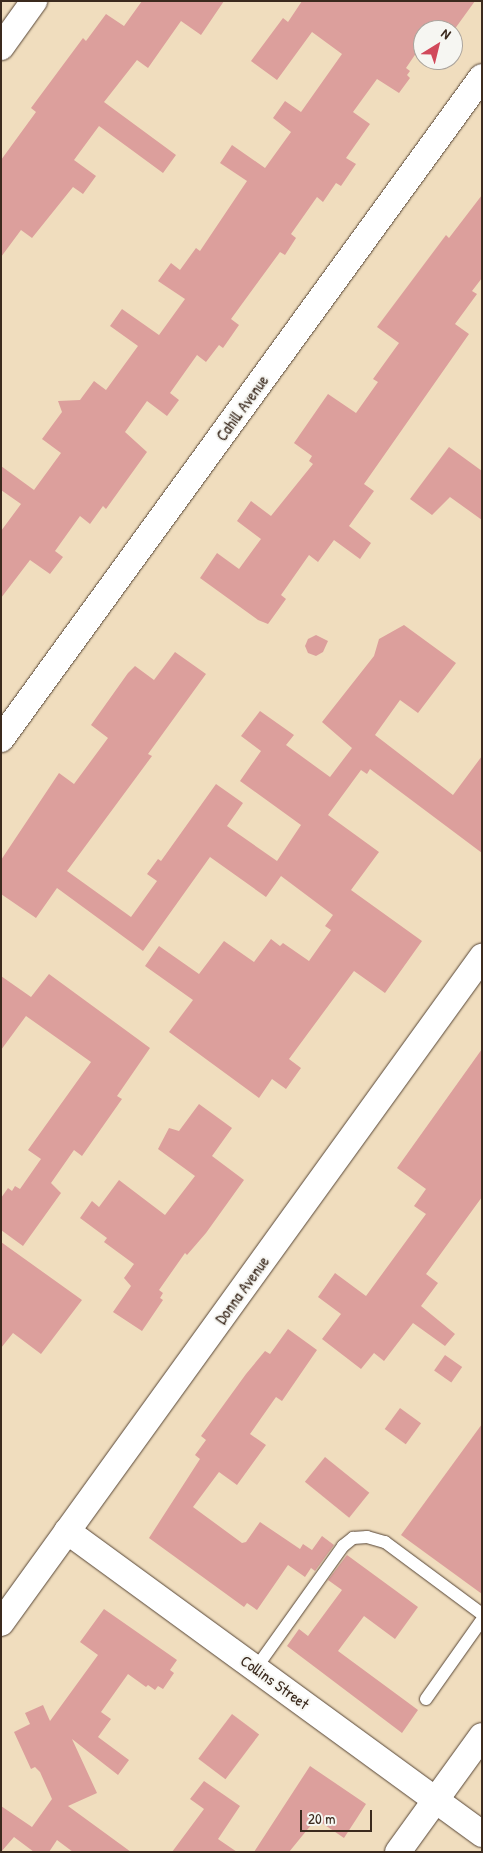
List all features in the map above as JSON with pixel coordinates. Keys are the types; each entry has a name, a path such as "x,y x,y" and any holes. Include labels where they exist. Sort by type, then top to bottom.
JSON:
{"street":[{"path":"1,47 34,1"},
{"name":"Cahill Avenue","path":"1,738 482,77"},
{"name":"Donna Avenue","path":"1,1623 482,957"},
{"name":"Collins Street","path":"67,1531 482,1834"},
{"path":"398,1852 482,1736"}],"lane":[{"path":"256,1668 343,1546 353,1538 367,1537 385,1542 482,1614"},
{"path":"426,1699 482,1620"}],"building":[{"path":"142,1 224,1 201,35 181,21 148,68 137,60 104,102 176,155 163,173 99,126 74,160 96,176 83,194 73,187 32,238 21,230 1,257 1,160 36,112 31,108 83,38 86,41 106,14 124,26"},
{"path":"302,1 475,1 461,20 413,20 413,58 406,68 410,71 407,75 410,78 399,93 377,79 353,112 370,124 346,158 356,164 341,186 336,183 323,202 317,197 291,234 296,238 285,255 280,252 231,319 239,325 223,348 219,345 206,362 197,355 170,393 179,400 167,416 147,401 125,432 147,452 106,509 103,506 90,524 80,516 55,551 63,557 50,574 30,560 1,598 1,531 21,504 1,490 1,466 34,490 61,453 42,439 62,412 58,401 80,400 94,381 106,390 138,346 110,326 122,309 159,335 185,299 158,281 171,263 180,270 196,248 200,251 247,181 220,163 232,145 265,168 291,132 273,118 285,101 301,112 342,54 312,32 277,80 251,61 283,18 288,22"},
{"path":"482,195 482,278 472,291 477,294 455,324 469,334 364,484 374,491 349,526 371,543 360,559 334,540 318,562 309,555 281,595 286,599 268,624 258,620 200,578 217,553 239,569 261,539 237,521 251,501 271,516 313,464 309,461 312,456 294,443 328,394 356,413 378,382 373,379 399,343 377,327 446,235 449,238"},
{"path":"449,447 482,471 482,520 450,497 432,515 410,499"},
{"path":"404,625 456,663 418,713 400,700 375,735 453,795 482,756 482,853 370,769 367,774 361,770 328,815 379,852 351,890 422,941 385,993 354,971 289,1059 301,1068 286,1089 272,1079 259,1098 169,1032 193,1000 145,966 159,946 199,974 224,941 254,962 271,939 280,946 283,943 309,961 331,930 325,926 333,915 281,876 266,897 210,857 143,951 57,888 36,918 1,894 1,860 59,773 74,784 108,738 91,725 128,673 135,666 154,680 175,652 206,674 148,754 152,756 67,871 131,917 157,881 147,874 158,859 161,861 216,784 243,803 227,826 277,861 301,825 240,781 261,751 241,736 260,711 294,735 286,745 330,777 352,748 322,722 374,656 379,639"},
{"path":"316,635 328,641 323,652 316,656 308,653 305,646 308,639"},
{"path":"49,974 150,1048 117,1096 122,1099 82,1156 74,1150 51,1183 61,1193 23,1246 1,1230 1,1198 8,1188 12,1191 15,1186 20,1189 41,1159 28,1150 91,1062 26,1016 1,1050 1,976 31,997"},
{"path":"482,1049 482,1197 426,1274 438,1283 421,1306 455,1334 445,1346 413,1323 384,1361 374,1353 361,1369 322,1339 341,1314 318,1297 335,1273 366,1296 426,1214 414,1206 426,1189 397,1168"},
{"path":"199,1104 232,1128 212,1156 244,1180 206,1233 187,1255 185,1253 159,1290 163,1293 160,1298 163,1300 142,1331 113,1312 131,1286 124,1278 134,1264 104,1242 107,1238 80,1218 92,1201 99,1207 119,1180 165,1215 195,1176 158,1149 169,1128 179,1131"},
{"path":"1,1242 82,1300 41,1354 13,1333 1,1348"},
{"path":"288,1329 317,1350 282,1401 276,1397 250,1434 266,1445 237,1485 219,1472 193,1507 242,1543 246,1542 260,1522 300,1549 303,1544 312,1550 322,1536 334,1545 315,1571 311,1568 305,1577 288,1565 257,1610 247,1603 244,1607 149,1538 200,1459 195,1455 206,1440 201,1436 246,1374 265,1351 270,1354"},
{"path":"445,1355 462,1367 451,1383 434,1371"},
{"path":"400,1408 421,1423 406,1444 385,1429"},
{"path":"482,1424 482,1594 401,1535"},
{"path":"325,1457 369,1493 349,1518 305,1482"},
{"path":"347,1555 418,1607 395,1639 364,1616 338,1651 418,1710 402,1733 287,1646 299,1629 308,1636 342,1590 328,1580"},
{"path":"104,1609 177,1660 170,1670 174,1673 163,1689 158,1686 155,1690 148,1685 146,1687 128,1674 101,1712 111,1719 98,1737 129,1760 118,1775 72,1739 97,1793 68,1806 131,1852 73,1852 57,1840 49,1852 34,1852 14,1837 1,1852 1,1806 32,1827 52,1799 40,1772 35,1767 31,1769 14,1732 30,1724 25,1713 43,1705 50,1721 98,1655 80,1642"},
{"path":"232,1714 259,1734 225,1779 198,1759"},
{"path":"310,1766 366,1804 344,1838 316,1819 289,1852 254,1852"},
{"path":"204,1781 240,1806 218,1839 237,1852 172,1852 204,1809 190,1799"}]}
